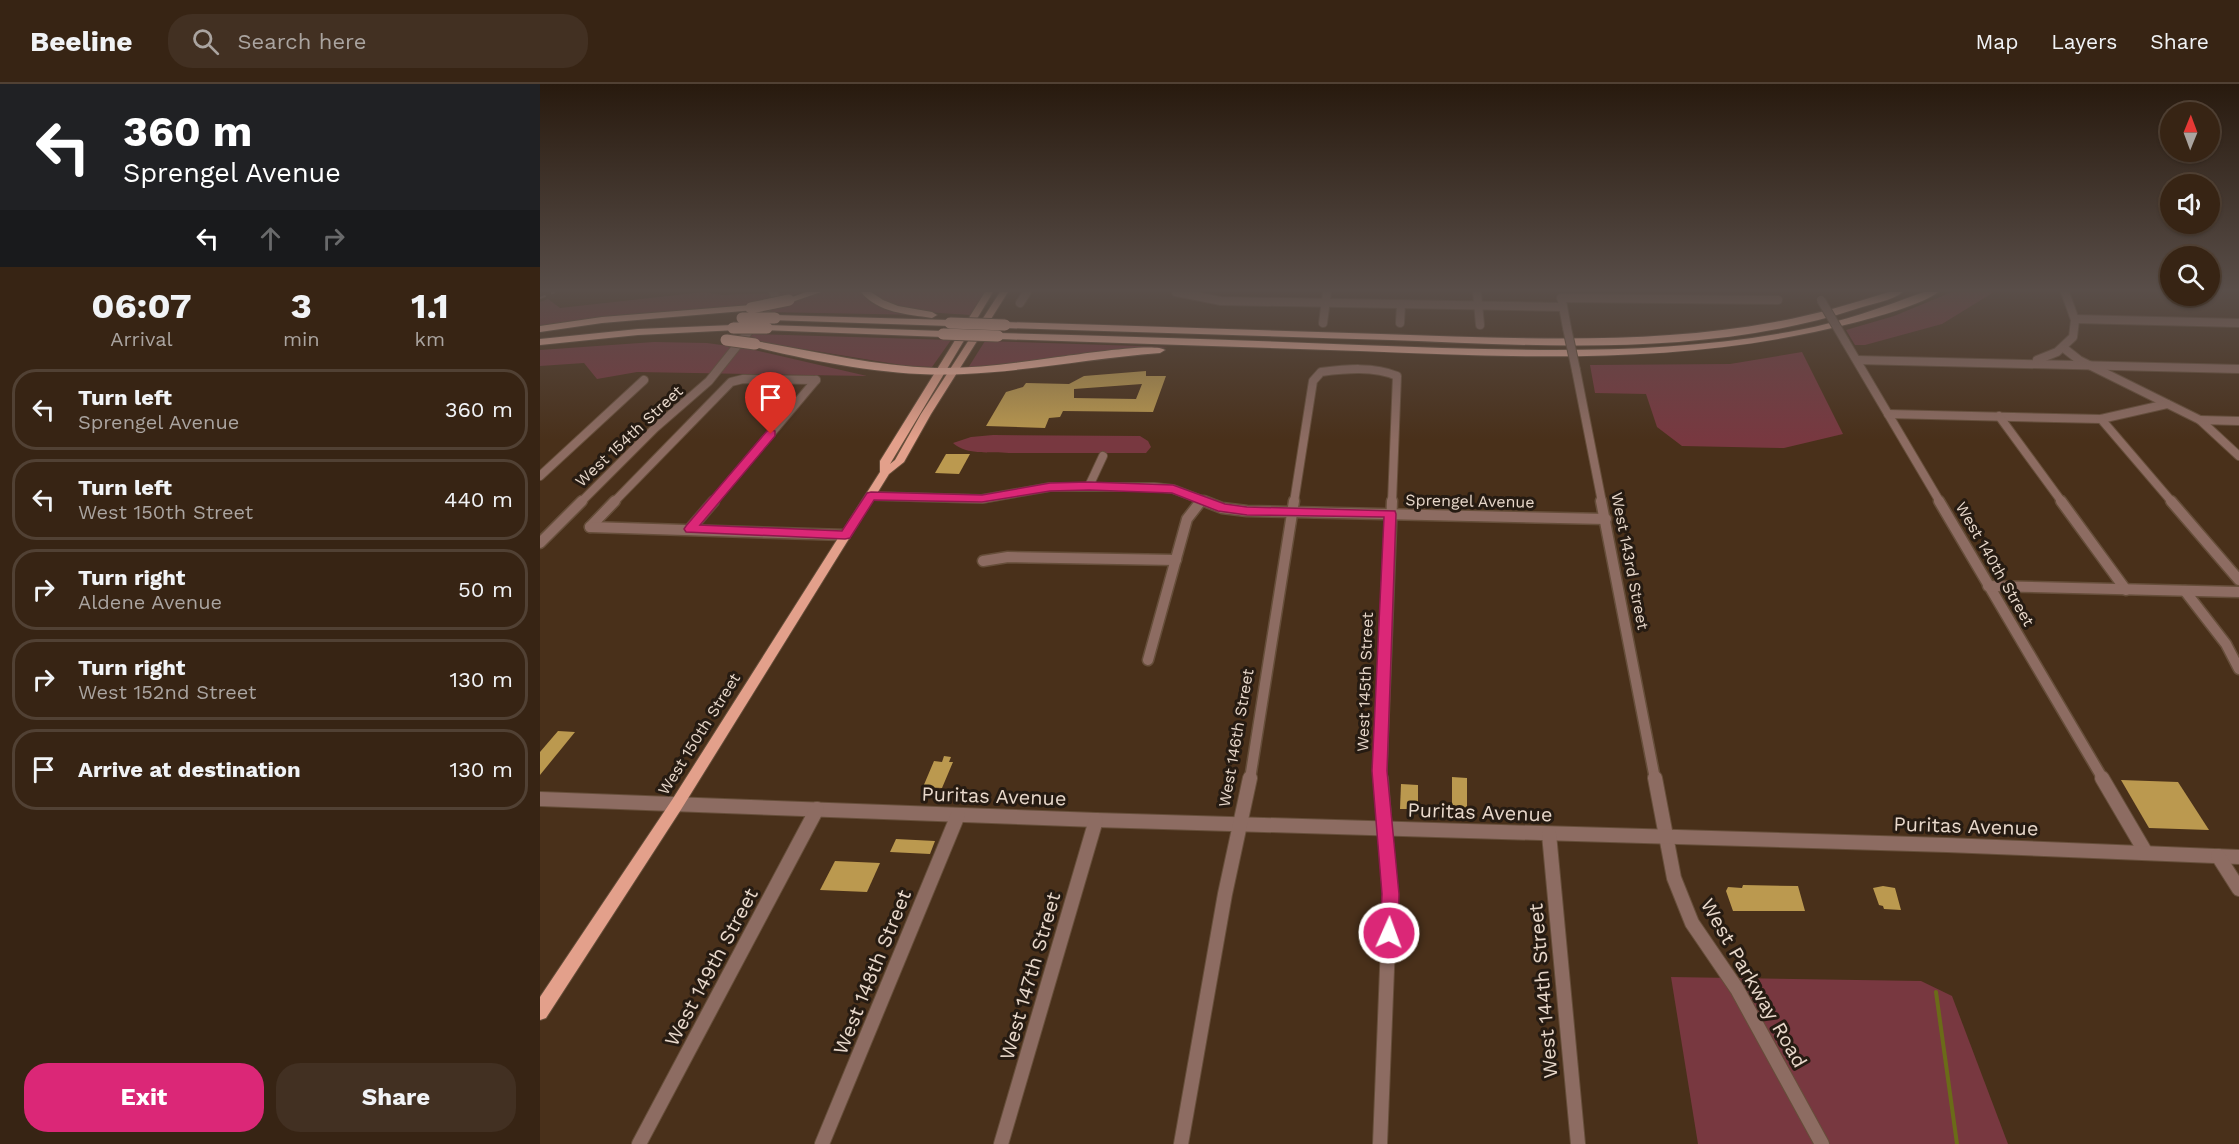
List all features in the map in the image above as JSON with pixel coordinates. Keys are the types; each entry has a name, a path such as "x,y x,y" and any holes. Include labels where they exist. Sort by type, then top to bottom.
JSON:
{"highway":[{"path":"540,344 561,341"},
{"path":"540,344 575,341"},
{"path":"737,341 882,367 940,371 1164,350 1412,354 1638,352 1750,341"},
{"path":"1171,341 1504,352"},
{"path":"1563,341 1594,341"}],"main road":[{"name":"West 150th Street","path":"885,472 885,461 958,341"},
{"name":"West 150th Street","path":"540,1012 677,804 885,472 899,462 972,341"}],"street":[{"name":"West 154th Street","path":"540,543 655,428 709,381 741,341"},
{"name":"West 143rd Street","path":"1570,341 1666,836"},
{"name":"West 140th Street","path":"1845,341 2146,853"},
{"path":"2025,363 2065,349 2070,341"},
{"path":"2065,349 2079,360 2200,420 2239,456"},
{"path":"1857,360 2239,369"},
{"name":"West 146th Street","path":"1181,1144 1239,823 1245,807 1313,381 1321,372 1352,370"},
{"name":"West 145th Street","path":"1352,370 1377,371 1397,376 1380,771 1390,894 1380,1144"},
{"path":"690,529 816,380 743,379 731,382 590,527 845,535"},
{"path":"540,476 644,380"},
{"path":"1888,414 2100,419 2167,404"},
{"path":"1999,416 2126,590"},
{"path":"2100,419 2239,580"},
{"path":"2200,420 2239,421"},
{"path":"1089,486 1103,456"},
{"name":"Sprengel Avenue","path":"871,496 982,499 1050,487 1089,486 1173,489 1222,508 1247,511 1606,519"},
{"path":"1148,660 1187,519 1201,501"},
{"path":"983,561 1008,557 1176,560"},
{"path":"1989,586 2239,592"},
{"path":"2185,591 2226,644 2239,669"},
{"name":"Puritas Avenue","path":"540,799 1096,820 1666,836 2239,857"},
{"name":"West 149th Street","path":"639,1144 817,809"},
{"name":"West 148th Street","path":"822,1144 958,815"},
{"name":"West 147th Street","path":"1001,1144 1096,820"},
{"name":"West 144th Street","path":"1549,834 1578,1144"},
{"name":"West Parkway Road","path":"1666,836 1674,878 1692,923 1737,989 1822,1144"},
{"path":"2218,856 2239,889"}],"shaded area":[{"path":"757,341 950,341 932,367 907,366"},
{"path":"985,341 1168,347 968,368"},
{"path":"1853,341 1878,341 1865,345 1855,345"},
{"path":"654,342 707,343 750,349 867,376 637,372 597,379 584,363 540,366 540,350"},
{"path":"1802,352 1843,434 1784,448 1682,446 1657,427 1646,394 1595,393 1590,365 1730,364"},
{"path":"993,435 1140,436 1148,441 1151,447 1146,453 1009,453 965,450 953,443 971,437"},
{"path":"1671,977 1921,981 1952,996 2008,1144 1698,1144"}],"building":[{"path":"1146,371 1146,376 1166,376 1153,412 1063,411 1060,417 1049,418 1045,428 986,426 1006,392 1023,387 1026,383 1069,384 1084,376","holes":["1142,384 1136,399 1074,398 1074,389"]},
{"path":"946,454 970,454 959,474 935,473"},
{"path":"558,731 575,732 540,775 540,752"},
{"path":"944,756 951,757 949,762 953,762 942,788 923,787 934,761 942,762"},
{"path":"1452,777 1467,778 1467,809 1452,808"},
{"path":"2121,780 2178,782 2209,830 2149,828"},
{"path":"1401,784 1418,785 1418,809 1400,809"},
{"path":"896,839 935,841 930,854 890,852"},
{"path":"835,861 880,863 867,892 820,890"},
{"path":"1743,885 1798,886 1805,911 1733,911 1726,891 1728,887 1742,888"},
{"path":"1883,886 1895,888 1901,910 1884,909 1879,905 1873,888"}],"waterway":[{"path":"1936,992 1957,1144"}],"route":[{"path":"771,434 690,529 845,535 871,496 982,499 1050,487 1089,486 1173,489 1222,508 1247,511 1390,514 1380,771 1390,894 1389,933"}]}
